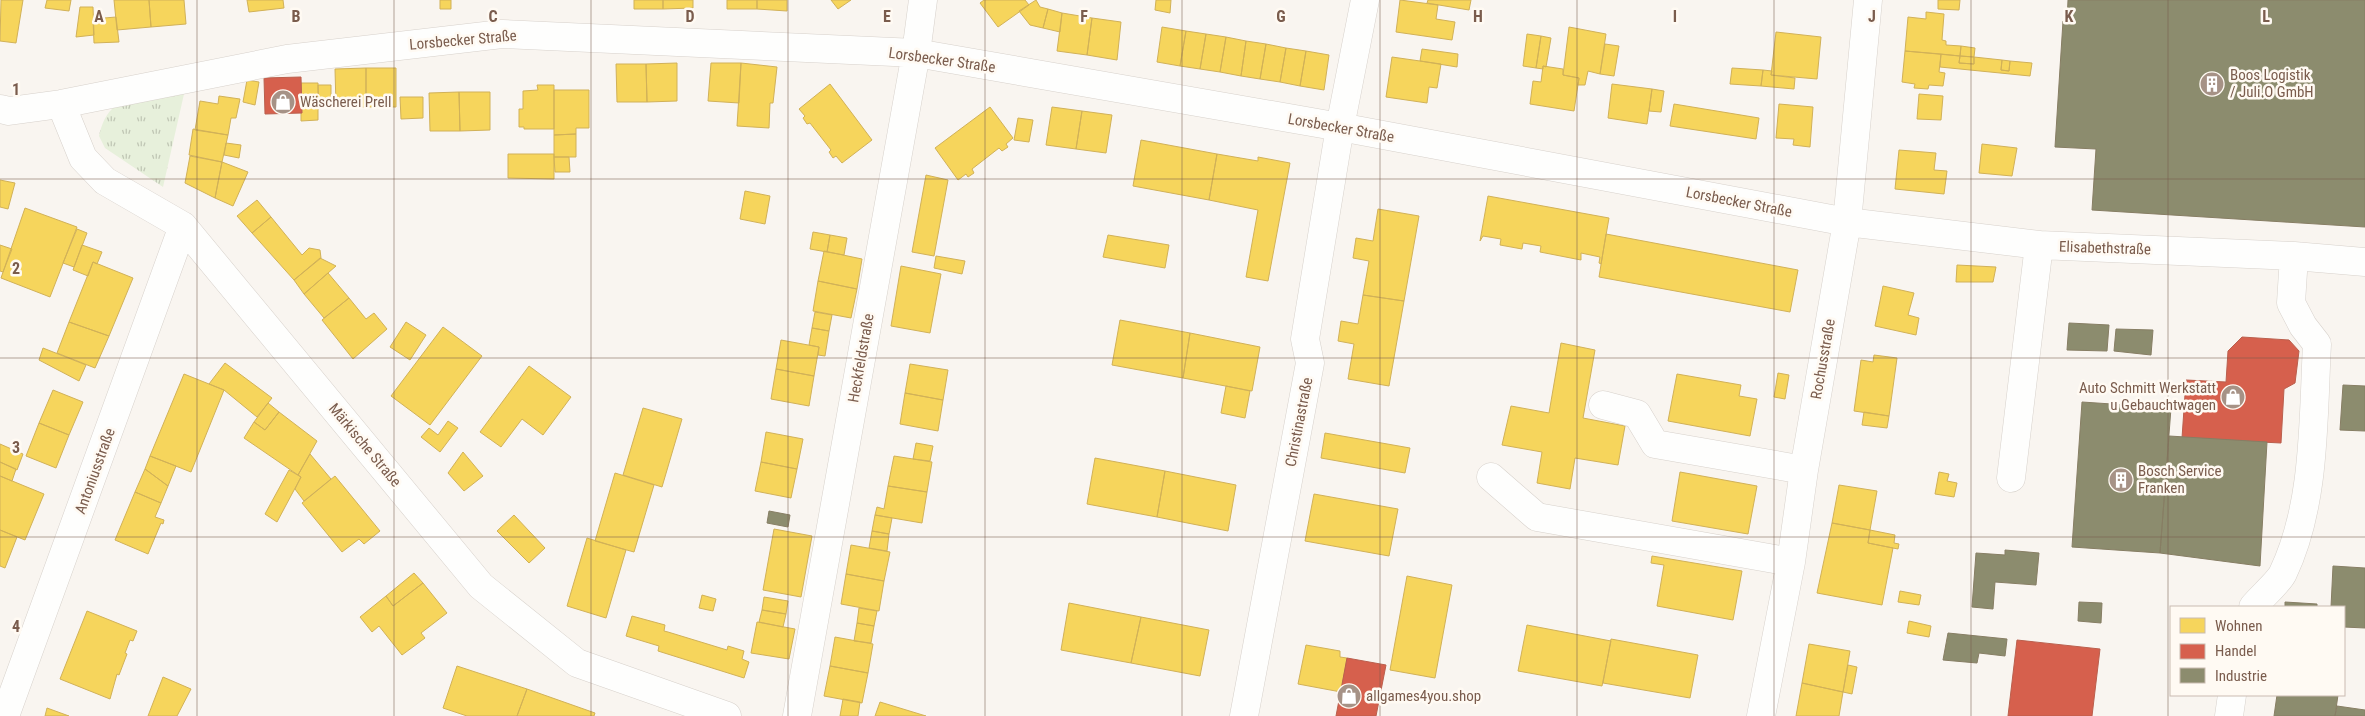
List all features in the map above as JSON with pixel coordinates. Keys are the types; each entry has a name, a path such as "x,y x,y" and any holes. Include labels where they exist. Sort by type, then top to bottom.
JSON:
{"street":[{"name":"Heckfeldstraße","path":"797,716 916,53 923,0"},
{"name":"Christinastraße","path":"1244,716 1310,363 1305,339 1340,128 1365,0"},
{"name":"Rochusstraße","path":"1761,716 1790,562 1847,222 1868,0"},
{"name":"Lorsbecker Straße","path":"0,109 9,111 61,104 287,59 502,34 916,53 1340,128 1847,222"},
{"name":"Märkische Straße","path":"61,104 83,158 105,181 183,226 481,586 577,663 727,716"},
{"name":"Elisabethstraße","path":"1847,222 2040,245 2294,256 2365,262"},
{"name":"Antoniusstraße","path":"5,716 183,226"},
{"path":"2011,478 2040,245"},
{"path":"2255,606 2264,593 2282,575 2293,548 2312,458 2316,344 2303,326 2291,303 2294,256"},
{"path":"1602,405 1637,414 1655,444 1804,470"},
{"path":"1491,477 1537,517 1790,562"},
{"path":"2229,716 2232,696"}],"green space":[{"path":"184,94 163,187 105,148 99,136 100,132 107,115 116,106 130,100"}],"building: Wohnen":[{"path":"1,0 23,0 16,43 0,41"},
{"path":"47,0 71,0 69,11 45,8"},
{"path":"114,0 149,0 151,27 117,30"},
{"path":"149,0 184,0 186,24 151,27"},
{"path":"247,0 283,0 284,8 249,12"},
{"path":"440,0 451,0 451,9 440,9"},
{"path":"634,0 663,0 663,9 634,9"},
{"path":"663,0 693,0 693,8 663,9"},
{"path":"727,0 757,0 757,9 727,9"},
{"path":"757,0 787,0 787,11 757,9"},
{"path":"831,0 851,0 838,9"},
{"path":"984,0 1025,0 1029,5 998,27 980,3"},
{"path":"1036,0 1040,7 1048,9 1043,28 1030,25 1019,11"},
{"path":"1156,0 1171,0 1170,13 1155,10"},
{"path":"1400,0 1438,5 1436,19 1455,22 1452,40 1396,32"},
{"path":"1428,0 1471,0 1469,10 1427,3"},
{"path":"1938,0 1960,0 1959,10 1938,9"},
{"path":"80,7 93,7 94,35 76,37"},
{"path":"1048,9 1062,13 1060,32 1043,28"},
{"path":"1926,12 1944,14 1942,40 1946,41 1946,45 1961,46 1960,56 1905,51 1908,17 1926,19"},
{"path":"1062,13 1092,18 1087,55 1057,51"},
{"path":"116,17 119,42 94,43 93,19"},
{"path":"1092,18 1121,22 1117,60 1087,55"},
{"path":"1162,27 1186,31 1180,66 1157,62"},
{"path":"1569,27 1606,34 1600,74 1588,71 1585,85 1578,85 1579,78 1563,75"},
{"path":"1186,31 1206,34 1200,69 1180,66"},
{"path":"1776,32 1821,37 1817,79 1771,75"},
{"path":"1206,34 1226,37 1220,72 1200,69"},
{"path":"1527,34 1541,36 1536,68 1523,66"},
{"path":"1541,36 1551,38 1546,67 1543,66 1543,69 1536,68"},
{"path":"1226,37 1246,41 1241,76 1220,72"},
{"path":"1246,41 1266,44 1260,79 1241,76"},
{"path":"1266,44 1286,48 1280,82 1260,79"},
{"path":"1605,44 1619,46 1614,76 1600,74"},
{"path":"1961,46 1975,48 1974,57 1960,56"},
{"path":"1286,48 1306,51 1300,86 1280,82"},
{"path":"1422,49 1458,54 1457,67 1420,61"},
{"path":"1306,51 1329,55 1324,90 1300,86"},
{"path":"1905,51 1941,54 1939,72 1945,73 1943,86 1929,85 1928,89 1914,88 1915,84 1902,82"},
{"path":"1941,54 1960,56 1959,63 1974,64 1974,57 2002,60 2001,70 2009,71 2010,61 2032,63 2030,76 1940,67"},
{"path":"1960,56 1974,57 1974,64 1959,63"},
{"path":"1392,57 1441,64 1437,88 1429,87 1427,103 1386,97"},
{"path":"2002,60 2010,61 2009,71 2001,70"},
{"path":"677,63 677,101 647,102 646,64"},
{"path":"711,63 741,63 739,103 708,101"},
{"path":"741,63 777,67 773,103 770,103 769,128 737,126"},
{"path":"616,64 646,64 647,102 617,102"},
{"path":"1543,66 1563,69 1563,75 1579,78 1574,111 1530,104 1533,81 1541,82"},
{"path":"366,68 366,107 336,107 335,69"},
{"path":"366,68 396,68 396,107 366,107"},
{"path":"1732,68 1763,70 1761,86 1730,84"},
{"path":"1763,70 1772,71 1771,75 1795,78 1794,89 1761,86"},
{"path":"247,80 259,82 255,105 243,102"},
{"path":"301,83 318,83 318,120 301,121"},
{"path":"830,84 872,140 842,163 836,156 833,158 829,152 831,150 810,123 807,124 803,118 805,116 799,109"},
{"path":"1612,84 1652,89 1647,124 1608,118"},
{"path":"318,85 331,85 331,107 319,107"},
{"path":"537,85 554,85 554,129 524,129 524,127 519,127 519,109 523,109 523,91 538,90"},
{"path":"1652,89 1664,91 1661,112 1649,111"},
{"path":"554,90 589,90 589,128 576,128 576,134 554,135"},
{"path":"459,92 460,131 430,131 429,93"},
{"path":"459,92 490,92 490,130 460,131"},
{"path":"1919,94 1943,96 1941,120 1917,119"},
{"path":"219,96 240,99 236,118 231,118 228,135 195,130 200,101 218,104"},
{"path":"400,97 423,97 423,118 401,119"},
{"path":"1674,104 1759,118 1756,139 1670,126"},
{"path":"1779,104 1813,107 1810,147 1793,145 1794,139 1776,138"},
{"path":"990,107 1013,138 1006,144 1008,147 1002,151 999,148 972,169 974,173 968,177 966,174 958,180 935,148"},
{"path":"1052,107 1082,111 1076,149 1046,145"},
{"path":"1082,111 1112,115 1106,153 1076,149"},
{"path":"1018,118 1033,120 1029,142 1014,140"},
{"path":"193,129 228,135 222,162 189,155"},
{"path":"576,134 576,157 554,157 554,135"},
{"path":"1141,140 1217,154 1209,200 1133,186"},
{"path":"226,143 241,145 239,158 224,155"},
{"path":"1982,144 2017,148 2012,176 1979,173"},
{"path":"1899,150 1936,153 1934,170 1947,171 1944,194 1895,189"},
{"path":"508,154 554,154 554,179 508,178"},
{"path":"1217,154 1258,161 1258,157 1290,163 1268,281 1246,277 1258,210 1209,200"},
{"path":"190,156 222,162 215,198 185,183"},
{"path":"554,157 569,157 570,172 555,172"},
{"path":"222,162 248,172 233,206 215,198"},
{"path":"926,175 948,180 934,256 912,252"},
{"path":"0,180 15,183 8,209 0,207"},
{"path":"745,191 770,196 765,224 740,219"},
{"path":"1488,196 1609,218 1601,264 1599,263 1600,257 1581,253 1581,260 1540,252 1541,246 1523,243 1522,249 1500,245 1501,239 1483,236 1480,241"},
{"path":"257,200 271,217 252,233 237,216"},
{"path":"25,208 77,227 50,297 1,278"},
{"path":"1378,209 1419,216 1404,301 1363,295 1369,261 1353,258 1356,238 1373,241"},
{"path":"271,217 302,255 309,248 320,250 321,258 294,280 252,233"},
{"path":"77,229 87,233 74,267 63,263"},
{"path":"813,232 830,235 827,252 810,249"},
{"path":"1606,234 1798,270 1790,312 1599,277"},
{"path":"830,235 847,238 844,255 827,252"},
{"path":"1108,235 1169,245 1165,268 1103,257"},
{"path":"0,245 12,249 3,272 0,271"},
{"path":"82,245 102,252 97,264 93,262 88,276 73,270"},
{"path":"824,251 862,259 857,289 818,281"},
{"path":"936,256 965,261 962,274 934,268"},
{"path":"320,258 336,266 304,294 294,280"},
{"path":"93,262 133,278 109,336 69,322"},
{"path":"1957,265 1996,267 1993,282 1956,282"},
{"path":"901,266 941,274 930,333 891,326"},
{"path":"328,273 349,298 324,318 304,294"},
{"path":"818,281 857,289 851,318 813,311"},
{"path":"1883,286 1914,293 1908,315 1919,318 1916,335 1875,326"},
{"path":"1363,295 1404,301 1389,386 1348,379 1354,344 1338,341 1341,321 1358,324"},
{"path":"349,298 366,319 374,313 387,329 353,359 322,320"},
{"path":"815,312 832,315 829,331 812,328"},
{"path":"1120,320 1190,333 1183,378 1112,365"},
{"path":"69,322 109,336 95,368 57,353"},
{"path":"406,322 426,335 410,360 390,347"},
{"path":"443,327 482,356 430,425 391,396"},
{"path":"812,328 829,331 825,356 818,355 819,347 809,345"},
{"path":"1190,333 1260,347 1252,391 1183,378"},
{"path":"781,340 819,347 814,376 776,369"},
{"path":"1561,343 1595,350 1583,418 1625,426 1618,465 1575,458 1570,489 1537,483 1542,452 1502,445 1511,406 1549,413"},
{"path":"43,348 86,365 79,381 39,360"},
{"path":"1874,355 1897,358 1889,416 1854,411 1861,360 1873,362"},
{"path":"225,363 272,398 257,417 224,390 209,384"},
{"path":"910,364 948,370 943,400 905,393"},
{"path":"529,366 571,397 543,435 522,419 501,447 480,432"},
{"path":"776,369 814,376 809,406 771,399"},
{"path":"1778,373 1789,375 1785,399 1774,397"},
{"path":"184,374 224,390 191,472 150,456"},
{"path":"1677,374 1741,385 1739,396 1757,399 1750,436 1668,421"},
{"path":"1226,386 1250,391 1245,418 1221,413"},
{"path":"53,390 83,402 69,435 39,423"},
{"path":"905,393 943,400 938,431 900,424"},
{"path":"268,403 279,412 265,430 254,422"},
{"path":"643,408 682,419 662,487 623,475"},
{"path":"279,412 317,441 298,475 244,438 254,422 265,430"},
{"path":"1864,412 1889,416 1887,428 1862,425"},
{"path":"448,421 458,428 440,452 421,437 429,428 438,435"},
{"path":"39,423 69,435 56,468 26,456"},
{"path":"766,432 803,439 797,469 761,462"},
{"path":"1325,433 1410,448 1405,473 1321,458"},
{"path":"916,443 933,446 930,461 913,459"},
{"path":"0,444 23,454 17,470 0,462"},
{"path":"463,452 483,476 464,491 448,473"},
{"path":"310,454 331,479 304,501 295,489 301,477 298,475"},
{"path":"150,456 176,466 168,486 145,469"},
{"path":"894,456 932,462 927,492 888,486"},
{"path":"1095,458 1165,471 1157,517 1087,504"},
{"path":"0,462 16,469 12,481 0,476"},
{"path":"761,462 797,469 791,498 755,491"},
{"path":"145,469 168,486 161,503 135,492"},
{"path":"289,470 301,477 277,522 265,514"},
{"path":"1165,471 1236,485 1228,531 1157,517"},
{"path":"1680,472 1757,486 1748,534 1672,521"},
{"path":"1939,472 1949,474 1947,481 1957,483 1954,497 1935,494"},
{"path":"615,473 654,485 634,552 595,541"},
{"path":"0,476 44,494 25,540 0,530"},
{"path":"335,476 380,531 364,544 359,539 342,552 302,503"},
{"path":"1839,485 1877,491 1870,530 1832,523"},
{"path":"888,486 927,492 922,523 875,515 877,507 884,509"},
{"path":"135,492 161,503 155,517 164,520 163,524 161,523 148,554 115,540"},
{"path":"1314,494 1398,509 1389,556 1305,541"},
{"path":"514,515 545,548 529,563 497,531"},
{"path":"875,515 892,518 889,534 872,531"},
{"path":"1832,523 1870,530 1868,543 1893,548 1882,605 1817,593"},
{"path":"774,529 812,536 801,597 763,590"},
{"path":"0,530 17,537 5,568 0,566"},
{"path":"1870,530 1895,535 1894,543 1899,544 1898,549 1868,543"},
{"path":"872,531 889,534 887,551 869,548"},
{"path":"587,538 626,550 606,618 567,606"},
{"path":"851,545 890,552 884,581 846,574"},
{"path":"1652,556 1742,571 1733,620 1657,606 1664,565 1651,563"},
{"path":"414,573 423,583 393,606 386,596"},
{"path":"846,574 884,581 879,611 841,604"},
{"path":"1407,576 1452,585 1435,678 1390,670"},
{"path":"423,583 447,613 421,633 425,638 402,655 379,626 372,632 360,617 386,596 393,606"},
{"path":"1900,591 1921,595 1919,605 1898,602"},
{"path":"702,595 716,599 713,611 699,608"},
{"path":"764,597 788,601 786,614 762,610"},
{"path":"1069,603 1141,617 1131,663 1061,650"},
{"path":"859,608 877,611 874,626 857,623"},
{"path":"762,610 786,614 783,627 759,622"},
{"path":"87,611 137,631 133,641 130,640 125,653 127,654 119,675 117,674 110,699 60,679"},
{"path":"632,616 665,625 664,631 727,650 728,646 744,651 742,659 749,662 744,678 658,651 659,646 626,636"},
{"path":"1141,617 1209,630 1200,676 1131,663"},
{"path":"1909,621 1931,626 1929,637 1907,633"},
{"path":"757,622 795,629 789,659 751,653"},
{"path":"857,623 874,626 871,643 854,641"},
{"path":"1527,625 1611,641 1602,686 1518,671"},
{"path":"835,637 873,644 868,673 830,666"},
{"path":"1611,639 1698,655 1690,698 1603,683"},
{"path":"1809,644 1850,651 1843,692 1802,683"},
{"path":"1306,645 1340,651 1340,657 1347,658 1341,692 1298,684"},
{"path":"1848,665 1857,667 1852,694 1843,692"},
{"path":"457,666 527,689 517,716 467,716 443,708"},
{"path":"830,666 868,673 862,703 824,696"},
{"path":"163,677 191,689 177,716 148,716"},
{"path":"1802,683 1843,692 1839,716 1796,716"},
{"path":"527,689 595,713 594,716 517,716"},
{"path":"843,699 860,702 858,716 840,716"},
{"path":"880,702 926,716 875,716"},
{"path":"47,708 69,716 45,716"}],"building: Handel":[{"path":"301,77 302,113 265,114 264,78"},
{"path":"2242,337 2289,340 2299,351 2295,383 2284,389 2281,443 2182,438 2186,380 2226,382 2228,351"},
{"path":"2017,640 2100,649 2092,716 2008,716"},
{"path":"1347,658 1386,665 1376,716 1336,716"}],"building: Industrie":[{"name":"Boos Logistik / Juli.O GmbH","path":"2068,0 2365,0 2365,227 2092,210 2096,149 2055,147 2063,21 2067,22"},
{"path":"2069,323 2109,325 2107,351 2067,350"},
{"path":"2116,329 2153,330 2151,355 2114,351"},
{"path":"2343,385 2365,386 2365,431 2340,430"},
{"name":"Bosch Service Franken","path":"2082,402 2171,408 2160,553 2072,547"},
{"path":"2169,436 2267,442 2260,566 2160,553"},
{"path":"769,511 790,515 788,527 767,523"},
{"path":"2005,550 2039,553 2036,585 1995,582 1993,609 1972,607 1976,553 2005,555"},
{"path":"2333,566 2365,568 2365,628 2345,627 2345,606 2331,606"},
{"path":"2079,602 2102,603 2101,623 2078,621"},
{"path":"2285,602 2317,604 2317,606 2285,606"},
{"path":"1948,633 2007,639 2005,656 1979,653 1977,663 1943,660"},
{"path":"2277,696 2338,696 2335,716 2274,716"},
{"path":"2337,706 2365,710 2365,716 2335,716"}],"place":[{"name":"Boos Logistik / Juli.O GmbH","path":"2212,84"},
{"name":"Wäscherei Prell","path":"283,102"},
{"name":"Auto Schmitt Werkstatt u Gebauchtwagen","path":"2233,397"},
{"name":"Bosch Service Franken","path":"2121,480"},
{"name":"allgames4you.shop","path":"1349,696"}]}
